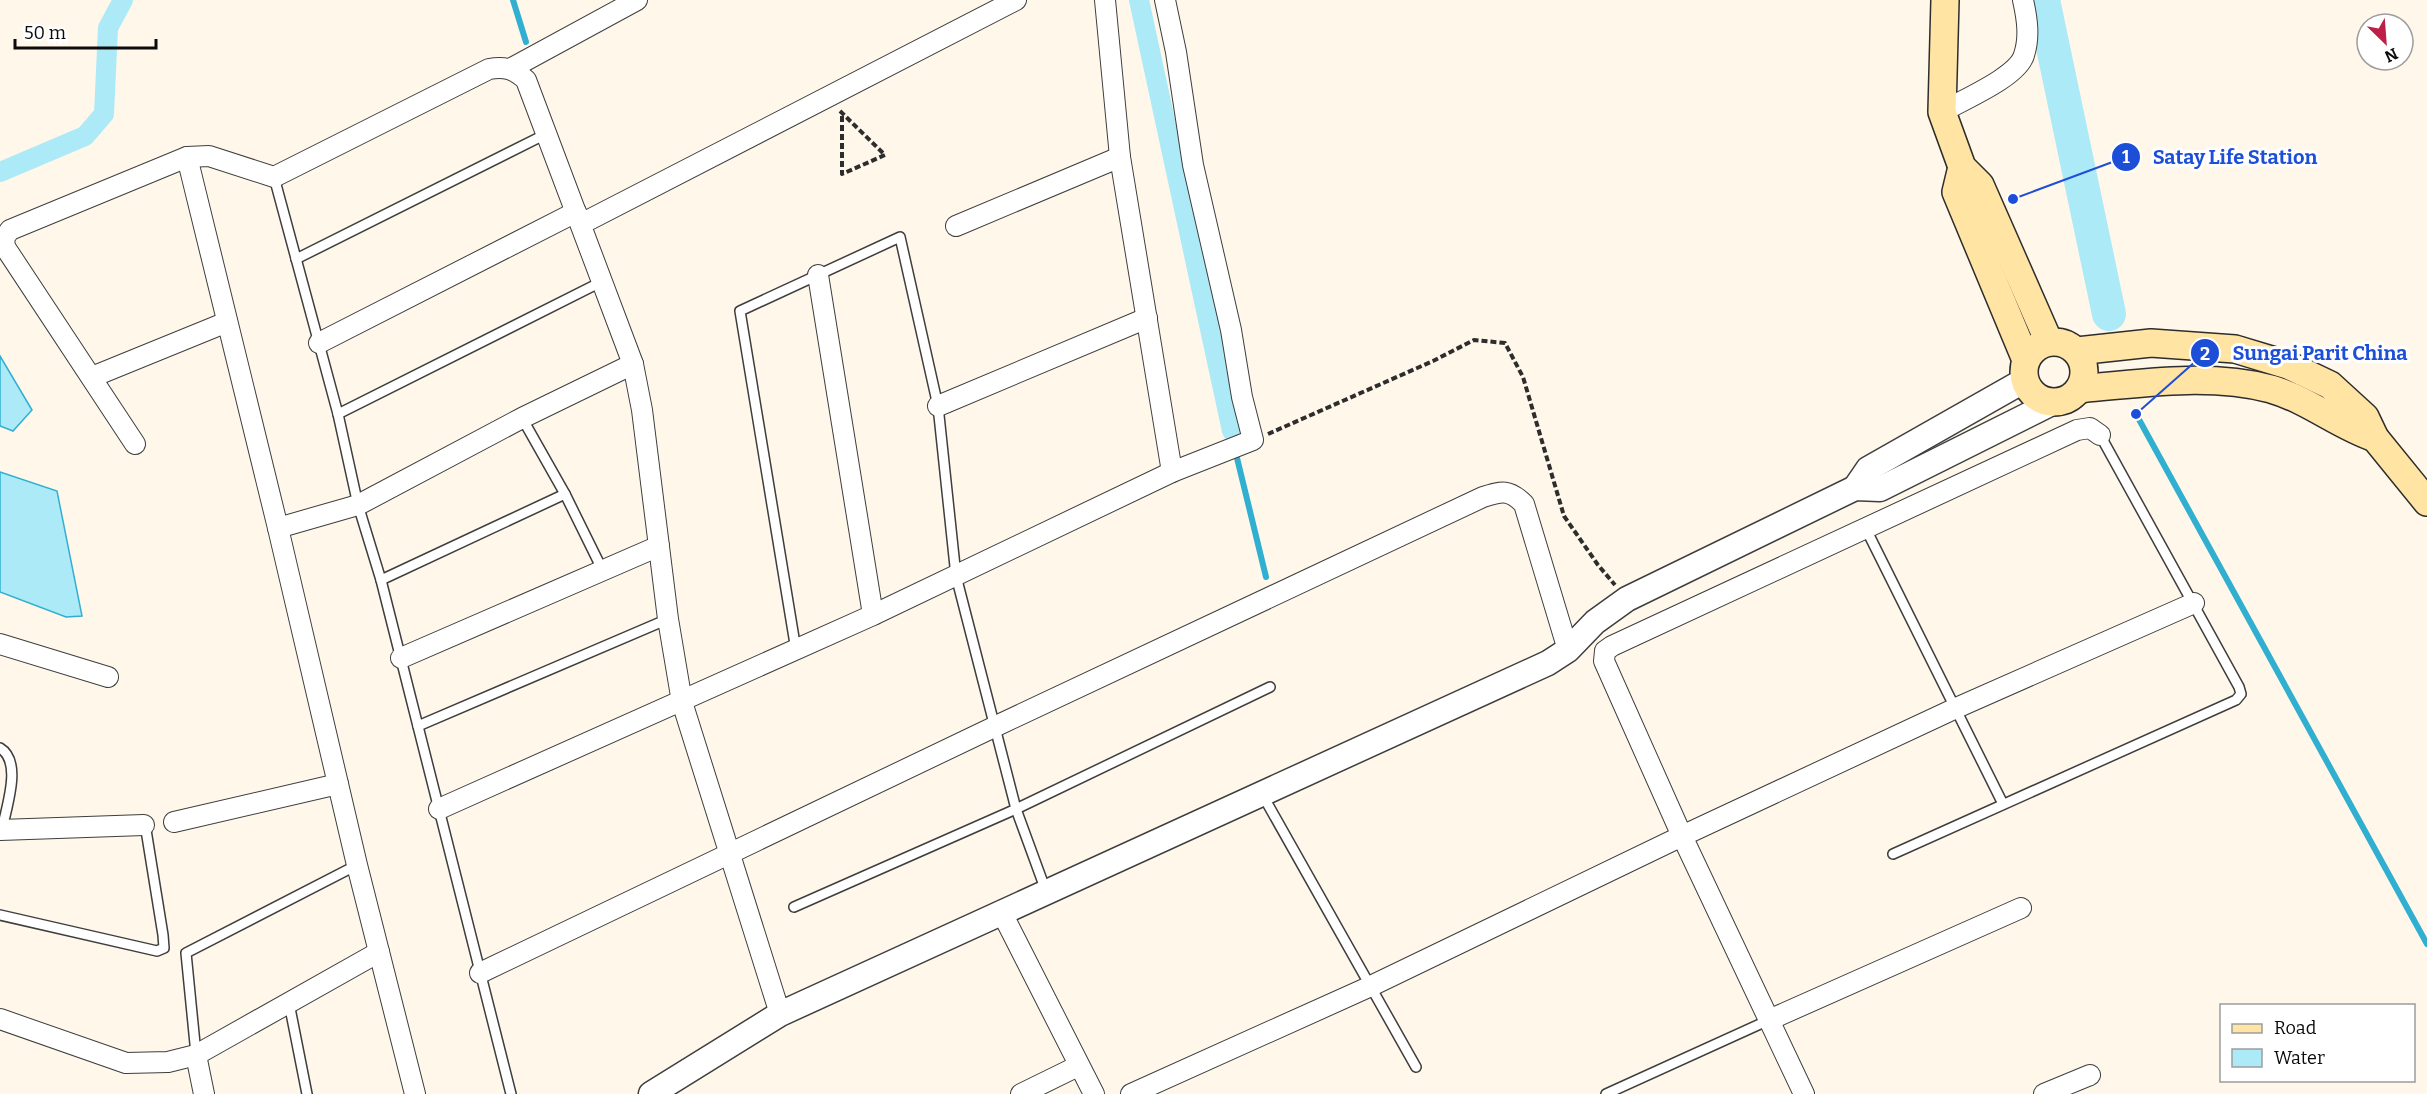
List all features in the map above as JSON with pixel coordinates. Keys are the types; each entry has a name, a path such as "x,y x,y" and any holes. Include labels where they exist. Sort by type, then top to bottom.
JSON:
{"main road":[{"path":"1945,0 1942,112 1962,167 1980,184 2049,342"},
{"path":"1962,167 1956,192 2026,370 2029,389 2036,396 2054,402 2073,396 2084,380 2085,370 2077,351"},
{"path":"2026,370 2039,346 2049,342 2059,342 2077,351 2151,343 2235,349 2289,365 2330,385 2365,417 2375,438 2427,502"},
{"path":"2079,389 2167,381 2228,382 2272,390 2312,407 2355,432 2375,438"}],"street":[{"path":"510,69 637,0"},
{"path":"319,344 1016,0"},
{"path":"1105,0 1120,157 1172,472"},
{"path":"439,809 873,615 1172,472 1253,440 1242,397 1231,330 1193,165 1176,52 1165,0"},
{"path":"1942,112 2013,72 2024,56 2028,22 2023,0"},
{"path":"135,444 5,247 4,238 10,231 187,157 209,156 274,177 489,69 500,67 510,69 526,80 633,364 642,410 668,619 682,702 780,1014"},
{"path":"187,157 278,528 357,865 415,1094"},
{"path":"956,226 1120,157"},
{"path":"818,275 873,615"},
{"path":"938,406 1147,318"},
{"path":"92,377 227,322"},
{"path":"278,528 358,504 522,418 633,364"},
{"path":"1855,488 1868,469 2026,370"},
{"path":"651,1094 780,1014 1261,792 1548,663 1568,650 1595,622 1628,599 1855,488 1880,489 2054,402"},
{"path":"1804,1094 1682,836 1604,661 1605,651 1865,527 2077,430 2091,428 2100,435"},
{"path":"480,973 994,727 1472,502 1498,492 1514,494 1524,504 1568,650"},
{"path":"401,658 659,546"},
{"path":"1131,1094 1371,986 1682,836 1954,709 2194,603"},
{"path":"0,644 108,677"},
{"path":"174,822 338,784"},
{"path":"1,833 144,825"},
{"path":"1769,1020 2021,908"},
{"path":"1001,911 1094,1094"},
{"path":"0,1019 126,1063 168,1062 196,1056 379,952"},
{"path":"196,1056 204,1094"},
{"path":"1021,1094 1078,1066"},
{"path":"2044,1094 2091,1075"}],"lane":[{"path":"296,259 546,134"},
{"path":"274,177 338,414 358,504 381,580 511,1094"},
{"path":"796,650 740,311 900,237 938,406 956,576 1016,809 1046,891"},
{"path":"338,414 603,281"},
{"path":"522,418 565,494 602,569"},
{"path":"1893,854 2236,700 2241,694 2194,603 2100,435"},
{"path":"381,580 565,494"},
{"path":"1865,527 2002,804"},
{"path":"418,726 668,619"},
{"path":"795,907 1016,809 1270,687"},
{"path":"0,748 7,753 13,767 1,833"},
{"path":"1261,792 1416,1067"},
{"path":"0,915 157,951 162,950 163,935 144,825"},
{"path":"196,1056 186,953 357,865"},
{"path":"288,1004 307,1094"},
{"path":"1606,1094 1769,1020"}],"path":[{"path":"842,114 885,155 842,174 842,126 842,114"},
{"path":"1253,440 1433,361 1474,340 1505,344 1523,377 1564,516 1598,565 1628,599"}],"water":[{"path":"0,356 32,410 13,431 0,426"},
{"path":"0,472 57,491 82,616 66,617 0,592"}],"waterway":[{"path":"0,172 85,136 104,114 108,28 123,0"},
{"path":"513,0 526,42"},
{"path":"1139,0 1232,431"},
{"path":"2043,0 2109,314"},
{"path":"2136,414 2427,944"},
{"path":"1237,458 1266,577"}],"place":[{"name":"Satay Life Station","path":"2013,199"},
{"name":"Sungai Parit China","path":"2136,414"}]}
